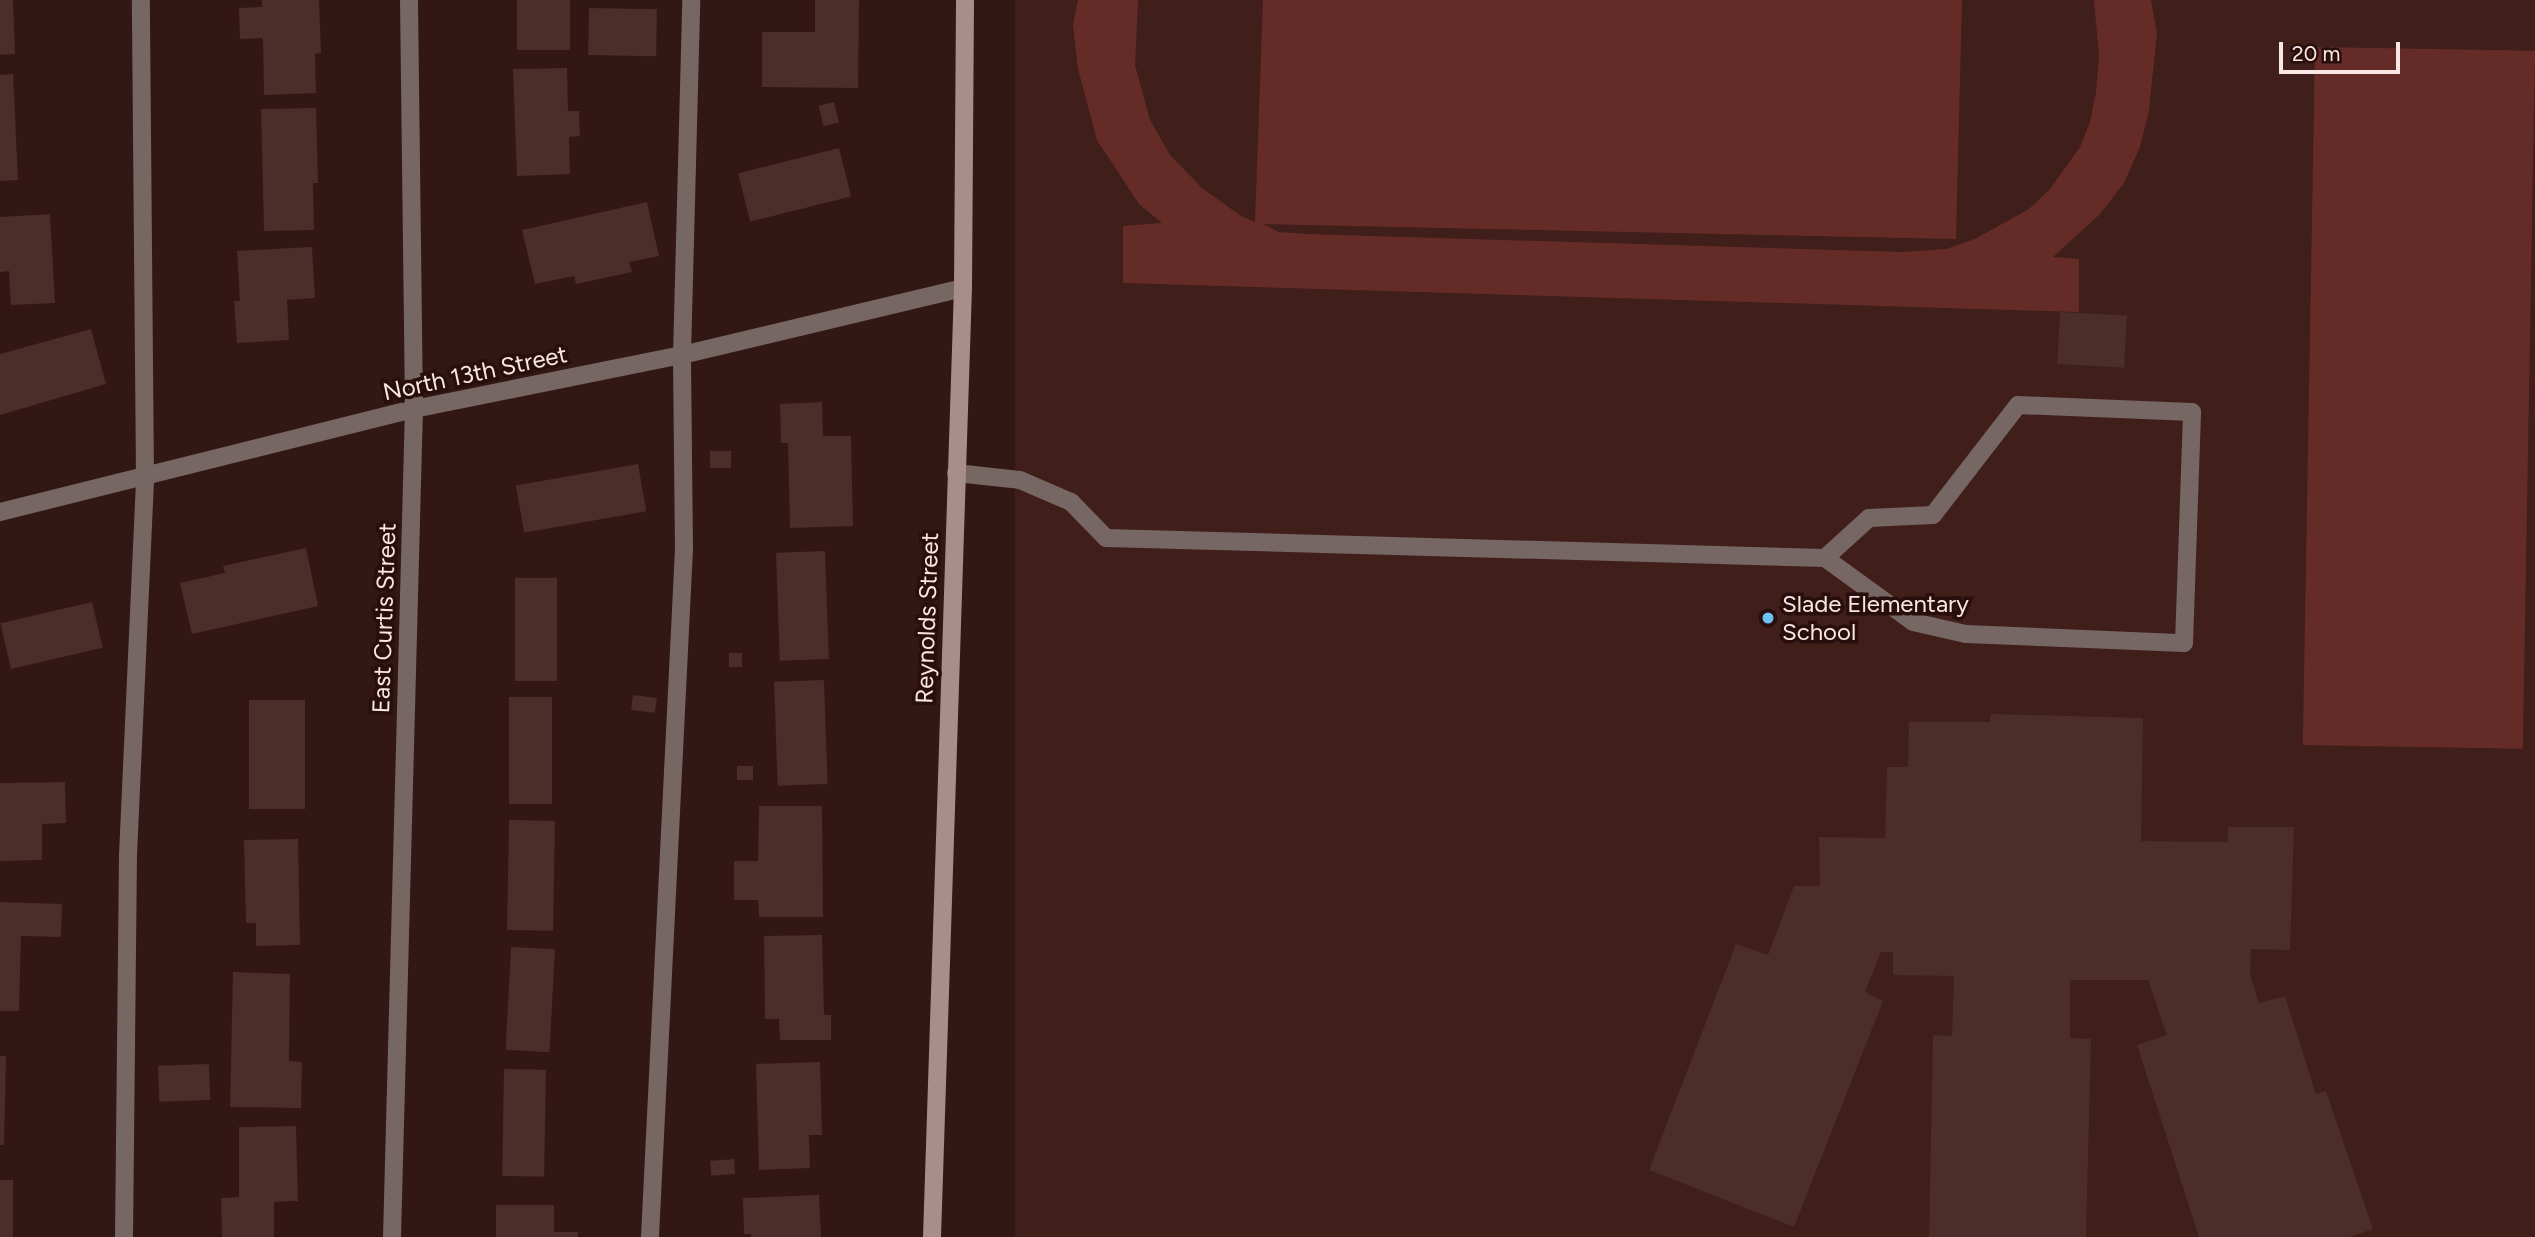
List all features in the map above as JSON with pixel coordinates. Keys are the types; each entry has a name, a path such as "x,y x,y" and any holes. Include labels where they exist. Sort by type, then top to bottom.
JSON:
{"main road":[{"name":"Reynolds Street","path":"932,1237 962,289 965,0"}],"street":[{"path":"124,1237 128,855 145,478 142,0"},
{"name":"East Curtis Street","path":"392,1237 414,409 409,0"},
{"path":"650,1237 684,550 682,355 691,0"},
{"name":"North 13th Street","path":"0,512 414,409 682,355 962,289"},
{"path":"956,473 1020,480 1071,502 1106,538 1825,558 1913,622 1966,635 2185,643 2192,412 2018,405 1933,515 1869,519 1825,558"}],"shaded area":[{"name":"Slade Elementary School","path":"1015,0 2535,0 2535,1237 1015,1237"},
{"path":"1078,0 1138,0 1135,65 1150,120 1170,155 1202,188 1241,216 1255,222 1263,0 1962,0 1956,239 1263,224 1279,232 1306,234 1902,252 1946,249 1975,239 2029,209 2050,189 2080,147 2090,122 2096,93 2099,56 2094,0 2151,0 2157,33 2149,110 2140,147 2124,183 2100,214 2053,257 2079,259 2079,312 1123,283 1123,226 1162,223 1139,204 1097,140 1078,69 1073,25"},
{"path":"2315,47 2535,51 2523,749 2303,745"}],"building":[{"path":"0,0 13,0 15,54 0,55"},
{"path":"262,0 319,0 321,53 315,54 316,93 264,95 263,38 240,39 239,8 262,7"},
{"path":"517,0 570,0 570,50 517,50"},
{"path":"815,0 859,0 858,88 762,87 762,32 815,32"},
{"path":"589,8 657,9 656,56 588,55"},
{"path":"567,68 568,111 579,111 580,136 569,137 570,174 517,176 513,69"},
{"path":"13,74 18,180 0,181 0,75"},
{"path":"834,102 839,122 824,126 818,106"},
{"path":"316,108 318,183 313,183 314,230 264,231 261,109"},
{"path":"839,148 851,197 750,222 738,173"},
{"path":"647,202 659,256 629,262 632,272 576,284 574,276 535,284 522,230"},
{"path":"50,214 55,303 11,305 9,271 0,272 0,217"},
{"path":"312,247 315,298 287,300 289,340 237,343 234,301 240,301 237,251"},
{"path":"2060,312 2127,316 2124,367 2057,364"},
{"path":"91,329 106,384 0,415 0,354"},
{"path":"822,402 823,436 851,436 853,526 790,528 788,443 781,443 780,404"},
{"path":"710,451 731,451 731,468 710,468"},
{"path":"638,464 646,511 524,533 516,486"},
{"path":"306,548 318,606 192,634 180,583 225,573 223,566"},
{"path":"825,551 829,659 780,661 776,553"},
{"path":"515,578 557,578 557,681 515,681"},
{"path":"92,602 103,648 11,669 0,623"},
{"path":"729,653 742,653 742,667 729,667"},
{"path":"824,680 828,784 778,786 774,682"},
{"path":"633,695 657,698 655,713 631,710"},
{"path":"509,697 552,697 552,804 509,804"},
{"path":"249,700 305,700 305,809 249,809"},
{"path":"1991,714 2143,718 2141,841 2228,842 2228,827 2294,827 2290,950 2251,949 2250,975 2259,1003 2285,996 2316,1094 2326,1091 2373,1229 2349,1237 2199,1237 2137,1045 2167,1035 2148,980 2070,980 2070,1038 2091,1039 2086,1237 1929,1237 1933,1035 1952,1036 1954,976 1893,975 1893,952 1881,952 1865,992 1883,1001 1794,1227 1649,1170 1736,944 1768,955 1794,886 1820,886 1819,837 1885,838 1887,767 1908,767 1909,722 1990,722"},
{"path":"737,766 753,766 753,780 737,780"},
{"path":"65,782 66,823 42,824 42,860 0,861 0,783"},
{"path":"759,806 822,806 823,917 759,917 758,900 734,900 734,861 758,861"},
{"path":"509,820 555,821 553,931 507,930"},
{"path":"298,839 300,945 256,946 256,923 246,923 244,840"},
{"path":"0,902 62,904 61,937 21,936 19,1011 0,1011"},
{"path":"822,935 824,1015 831,1015 831,1040 780,1040 779,1019 765,1019 764,936"},
{"path":"511,947 555,949 550,1052 506,1050"},
{"path":"233,972 290,974 289,1061 302,1062 301,1108 230,1107"},
{"path":"0,1056 6,1056 4,1145 0,1145"},
{"path":"820,1062 822,1135 809,1135 810,1168 759,1170 756,1064"},
{"path":"209,1064 210,1100 159,1102 158,1066"},
{"path":"504,1069 546,1070 544,1177 502,1176"},
{"path":"296,1126 298,1201 274,1202 274,1237 222,1237 221,1198 239,1197 239,1127"},
{"path":"734,1159 735,1174 711,1176 710,1161"},
{"path":"0,1180 13,1180 13,1237 0,1237"},
{"path":"819,1195 821,1237 751,1237 751,1234 744,1234 743,1198"},
{"path":"496,1205 554,1205 554,1232 578,1232 578,1237 496,1237"}],"place":[{"name":"Slade Elementary School","path":"1768,618"}]}
